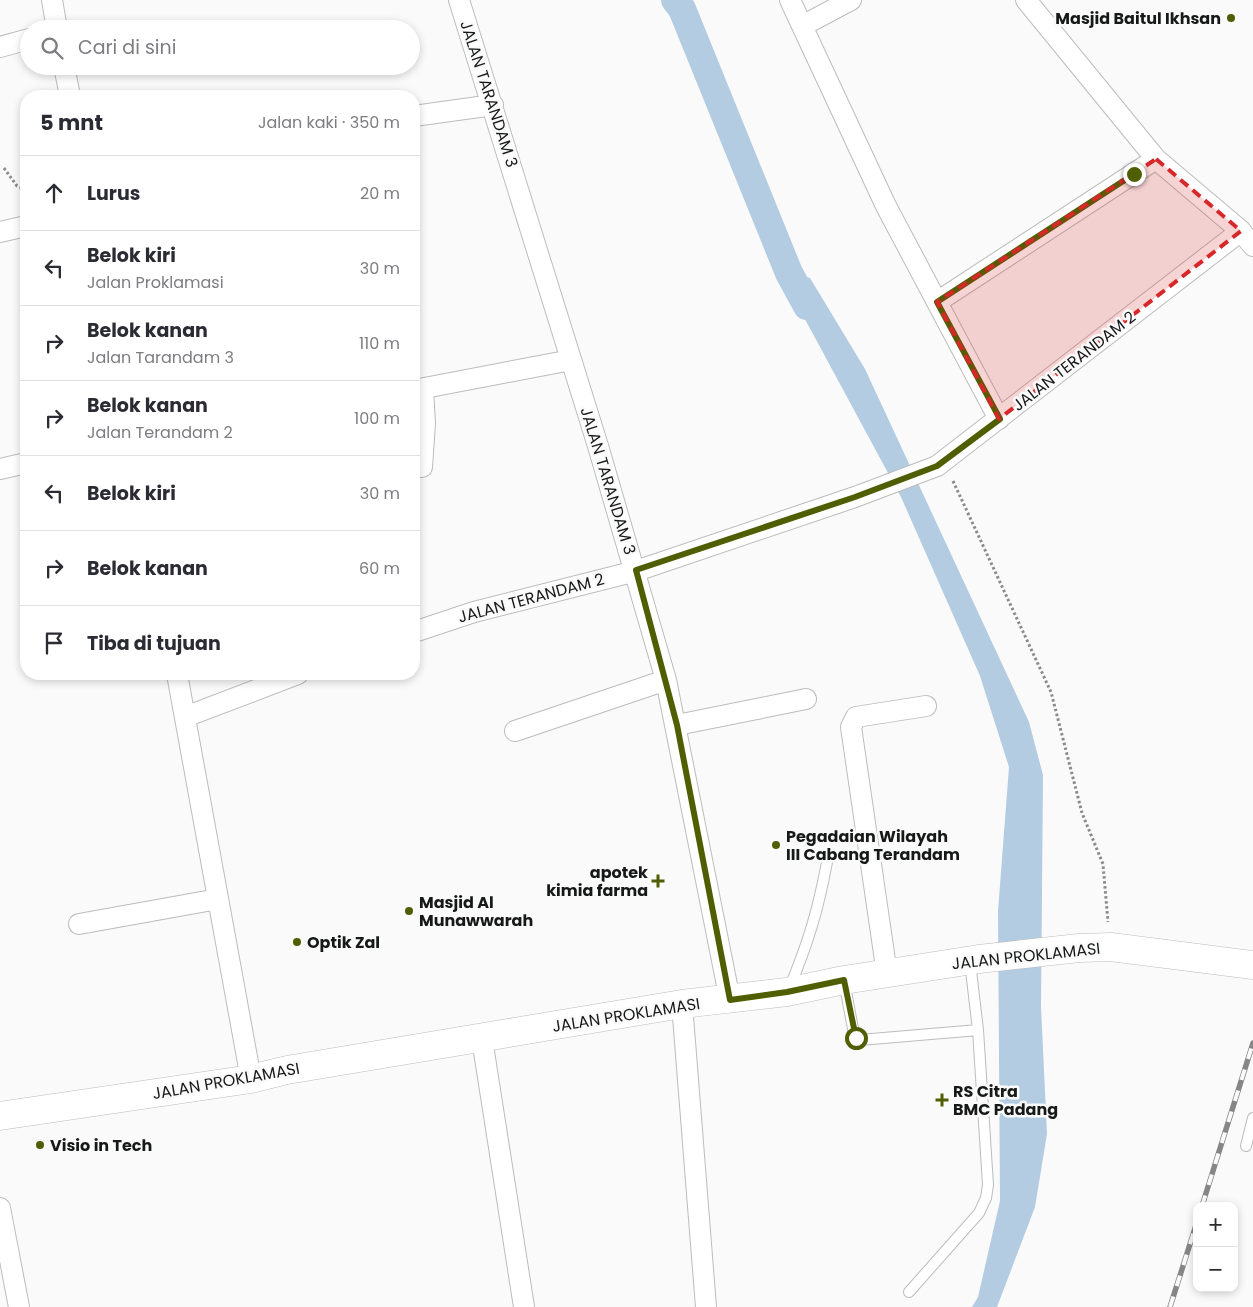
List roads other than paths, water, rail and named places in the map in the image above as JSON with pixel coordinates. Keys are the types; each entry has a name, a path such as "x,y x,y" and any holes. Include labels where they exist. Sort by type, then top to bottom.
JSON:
{"main road":[{"name":"JALAN PROKLAMASI","path":"0,1116 250,1078 682,1004 787,992 844,980 975,960 1079,948 1111,948 1253,965"}],"street":[{"path":"52,0 55,20"},
{"name":"JALAN TARANDAM 3","path":"458,0 493,105 636,570 666,680 677,725 730,1000"},
{"path":"790,0 886,206 1000,419"},
{"path":"802,26 851,0"},
{"path":"1026,0 1156,160 1247,238"},
{"path":"0,47 20,42"},
{"path":"66,75 69,90"},
{"path":"420,115 493,105"},
{"path":"937,302 1156,160"},
{"path":"0,232 20,227"},
{"name":"JALAN TERANDAM 2","path":"420,630 474,612 636,570 889,484 940,464 1247,238"},
{"path":"420,389 571,360"},
{"path":"420,399 425,423 422,467"},
{"path":"0,469 20,464"},
{"path":"178,680 250,1078"},
{"path":"185,716 282,680"},
{"path":"515,731 666,680"},
{"path":"677,725 806,700"},
{"path":"887,974 851,727 856,717 926,706"},
{"path":"79,924 218,899"},
{"path":"682,1004 706,1307"},
{"path":"482,1039 524,1307"},
{"path":"0,1208 19,1307"}],"lane":[{"path":"787,992 810,940 820,906 827,862"},
{"path":"909,1292 979,1213 986,1198 988,1185 975,960"},
{"path":"844,980 854,1034 860,1040 978,1030"},
{"path":"1246,1146 1253,1118"}],"water":[{"path":"789,273 810,278 865,369 1029,722 1043,775 1041,1007 1047,1134 1035,1207 997,1307 972,1307 978,1297 1000,1201 998,911 1009,767 980,676 901,497 793,297"}],"waterway":[{"path":"675,0 682,9 789,273 807,306"}],"railway":[{"path":"1203,1202 1253,1043"},
{"path":"1170,1307 1193,1235"}],"place":[{"name":"Masjid Baitul Ikhsan","path":"1231,18"},
{"name":"Pegadaian Wilayah III Cabang Terandam","path":"776,845"},
{"name":"apotek kimia farma","path":"658,881"},
{"name":"Masjid Al Munawwarah","path":"409,911"},
{"name":"Optik Zal","path":"297,942"},
{"name":"RS Citra BMC Padang","path":"942,1100"},
{"name":"Visio in Tech","path":"40,1145"}]}
